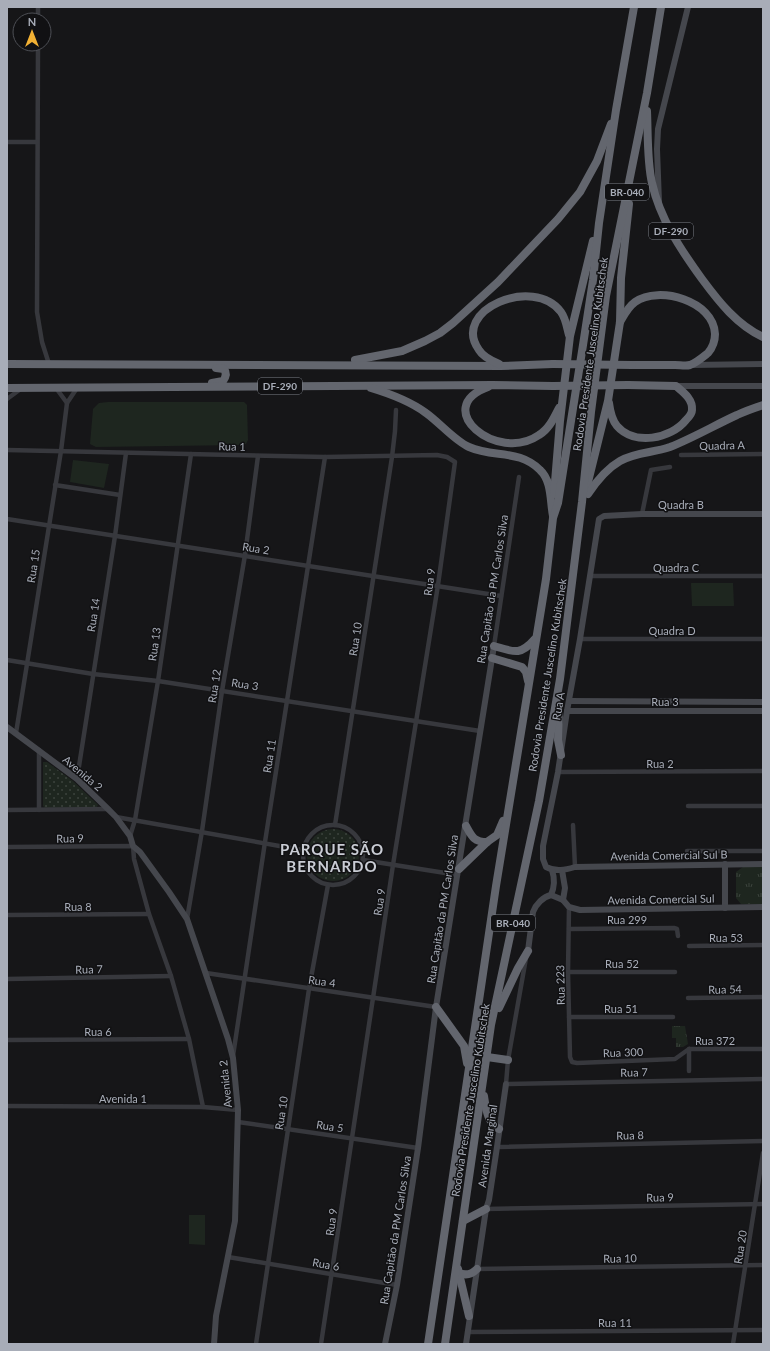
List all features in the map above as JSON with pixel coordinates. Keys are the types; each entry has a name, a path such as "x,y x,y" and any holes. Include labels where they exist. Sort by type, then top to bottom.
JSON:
{"highway":[{"name":"Rodovia Presidente Juscelino Kubitschek","path":"428,1344 496,886 546,579 553,518 558,498 583,344 616,110 634,7"},
{"name":"Rodovia Presidente Juscelino Kubitschek","path":"445,1344 458,1269 463,1221 491,1025 539,801 560,679 606,296 647,92 661,7"},
{"name":"DF-290","path":"647,92 652,182 659,207 672,234 682,250 716,298 727,311 744,326 763,338"},
{"path":"333,364 402,351 425,341 440,333 498,282 558,219 580,192 597,161 616,110"},
{"path":"582,502 589,481 608,400 620,322 621,278 630,208 627,192"},
{"path":"553,518 562,404 570,336 599,223"},
{"path":"501,366 487,358 479,351 475,344 474,332 475,324 480,316 491,306 504,300 525,296 538,297 549,301 558,308 565,319 570,336"},
{"path":"620,322 630,306 649,296 676,296 695,304 710,318 715,329 715,336 714,344 710,351 705,356 689,365"},
{"name":"DF-290","path":"7,364 333,364 501,366 553,364 632,366 689,365"},
{"path":"162,365 178,369 221,368 224,369 226,373 223,381 177,383 170,384 166,387"},
{"path":"493,385 482,389 472,396 468,400 466,410 468,420 471,425 482,434 494,440 516,444 536,438 550,424 562,404"},
{"name":"DF-290","path":"7,388 493,385 676,386"},
{"name":"DF-290","path":"365,386 400,398 413,405 468,446 488,453 510,455 530,462 541,470 546,477 553,518"},
{"path":"608,400 613,421 627,434 646,438 661,437 671,433 683,424 691,414 691,402 688,397 676,386"},
{"path":"582,502 597,481 620,461 637,454 659,450 670,446 701,433 739,414 763,405"},
{"path":"494,646 513,651 521,650 527,648 536,638"},
{"path":"492,658 522,667 526,672 529,683"},
{"path":"560,679 558,740 561,755"},
{"path":"458,872 487,842 497,835 509,808"},
{"path":"466,826 474,839 481,842 487,842"},
{"path":"491,1025 505,994 528,951"},
{"path":"436,1007 464,1046 467,1057 467,1078"},
{"path":"486,1057 508,1060"},
{"path":"483,1083 485,1108 489,1120 493,1126 499,1129"},
{"path":"463,1221 486,1209"},
{"path":"458,1269 463,1274 469,1274 477,1269"},
{"path":"458,1269 469,1316"}],"street":[{"path":"659,207 658,129 688,7"},
{"path":"38,52 37,312 42,342 49,364"},
{"path":"7,142 37,142"},
{"name":"DF-290","path":"689,365 763,364"},
{"name":"DF-290","path":"676,386 763,386"},
{"path":"7,399 22,388"},
{"path":"56,388 67,402 77,388"},
{"name":"Rua 15","path":"16,733 61,451 67,402"},
{"name":"Rua 10","path":"335,825 392,457 396,410"},
{"name":"Rua 1","path":"7,450 325,457 437,455 447,457 455,462"},
{"name":"Rua 14","path":"77,779 126,453"},
{"name":"Rua 13","path":"130,836 136,820 191,454"},
{"name":"Quadra A","path":"681,455 763,454"},
{"name":"Rua 12","path":"187,919 202,831 222,691 245,555 258,456"},
{"name":"Rua 11","path":"233,1058 325,457"},
{"name":"Rua 9","path":"321,1344 393,865 438,585 455,462"},
{"path":"642,514 651,470 670,468"},
{"name":"Rua Capitão da PM Carlos Silva","path":"385,1344 418,1148 436,1007 466,826 519,477"},
{"path":"55,485 120,496"},
{"name":"Quadra B","path":"599,519 601,517 611,515 642,514 763,514"},
{"name":"Rua 2","path":"7,519 501,596"},
{"name":"Rua A","path":"552,870 546,867 542,853 561,755 599,519"},
{"name":"Quadra C","path":"590,576 763,576"},
{"name":"Quadra D","path":"580,639 763,639"},
{"name":"Rua 3","path":"7,660 93,674 158,681 480,731"},
{"name":"Rua 3","path":"569,701 763,702"},
{"path":"705,702 705,711"},
{"name":"Rua 3","path":"567,711 763,711"},
{"name":"Avenida 2","path":"7,727 77,779 108,808 130,836 133,846 134,859 149,914 171,976 189,1039 202,1107"},
{"path":"39,750 40,810"},
{"name":"Rua 2","path":"558,772 763,771"},
{"path":"688,806 763,806"},
{"path":"7,810 108,808"},
{"path":"116,817 265,842 302,850"},
{"path":"326,825 335,825 345,827 354,833 360,841 363,850 363,860 360,869 354,877 337,885 328,885 319,882 305,869 302,860 302,850 310,834 318,828 326,825"},
{"path":"528,951 535,907 543,898 551,895 554,889 555,882 552,870 575,868 573,825"},
{"name":"Rua 9","path":"7,848 133,846"},
{"name":"Avenida 2","path":"133,846 140,852 156,873 187,919 228,1039 233,1058 238,1110 235,1221 216,1316 214,1344"},
{"path":"687,851 763,851"},
{"path":"363,860 393,865 458,872"},
{"path":"725,864 725,908"},
{"name":"Avenida Comercial Sul B","path":"575,868 763,864"},
{"path":"562,870 564,888 563,900"},
{"name":"Rua 10","path":"256,1344 309,989 328,885"},
{"path":"551,895 563,900 569,907"},
{"name":"Avenida Comercial Sul","path":"569,907 580,910 763,907"},
{"name":"Rua 223","path":"569,907 568,972 570,1057 572,1062"},
{"name":"Rua 8","path":"7,915 149,914"},
{"name":"Rua 299","path":"569,928 674,928 677,929 678,936"},
{"name":"Rua 53","path":"689,946 763,945"},
{"name":"Avenida Marginal","path":"466,1344 469,1316 497,1147 508,1060 528,951"},
{"name":"Rua 52","path":"568,972 675,972"},
{"name":"Rua 4","path":"206,973 436,1007"},
{"name":"Rua 7","path":"7,979 171,976"},
{"name":"Rua 54","path":"688,998 763,997"},
{"name":"Rua 51","path":"569,1017 673,1017"},
{"name":"Rua 6","path":"7,1040 189,1039"},
{"name":"Rua 300","path":"572,1062 675,1059 689,1049"},
{"name":"Rua 372","path":"689,1071 689,1049 763,1049"},
{"name":"Rua 7","path":"506,1084 763,1079"},
{"name":"Avenida 1","path":"7,1106 202,1107 238,1110"},
{"name":"Rua 5","path":"238,1122 418,1148"},
{"name":"Rua 8","path":"497,1147 763,1141"},
{"name":"Rua 20","path":"733,1344 763,1153"},
{"name":"Rua 9","path":"486,1209 763,1204"},
{"name":"Rua 6","path":"228,1257 396,1284"},
{"name":"Rua 10","path":"477,1269 763,1265"},
{"name":"Rua 11","path":"467,1332 763,1330"}],"green space":[{"path":"244,402 247,405 248,440 246,444 242,445 96,447 90,444 93,409 99,403"},
{"path":"73,460 109,464 104,488 70,482"},
{"path":"691,583 733,583 734,606 692,606"},
{"path":"43,762 47,762 73,781 98,805 96,808 46,809 43,806"},
{"path":"333,829 347,833 355,841 359,855 355,869 347,877 333,881 319,877 311,869 307,855 311,841 319,833"},
{"path":"743,867 763,867 763,904 741,904 736,898 736,872"},
{"path":"672,1026 685,1026 688,1044 683,1047 676,1047 676,1038 672,1038"},
{"path":"189,1215 205,1215 205,1245 189,1244"}],"district":[{"name":"PARQUE SÃO BERNARDO","path":"332,858"}]}
